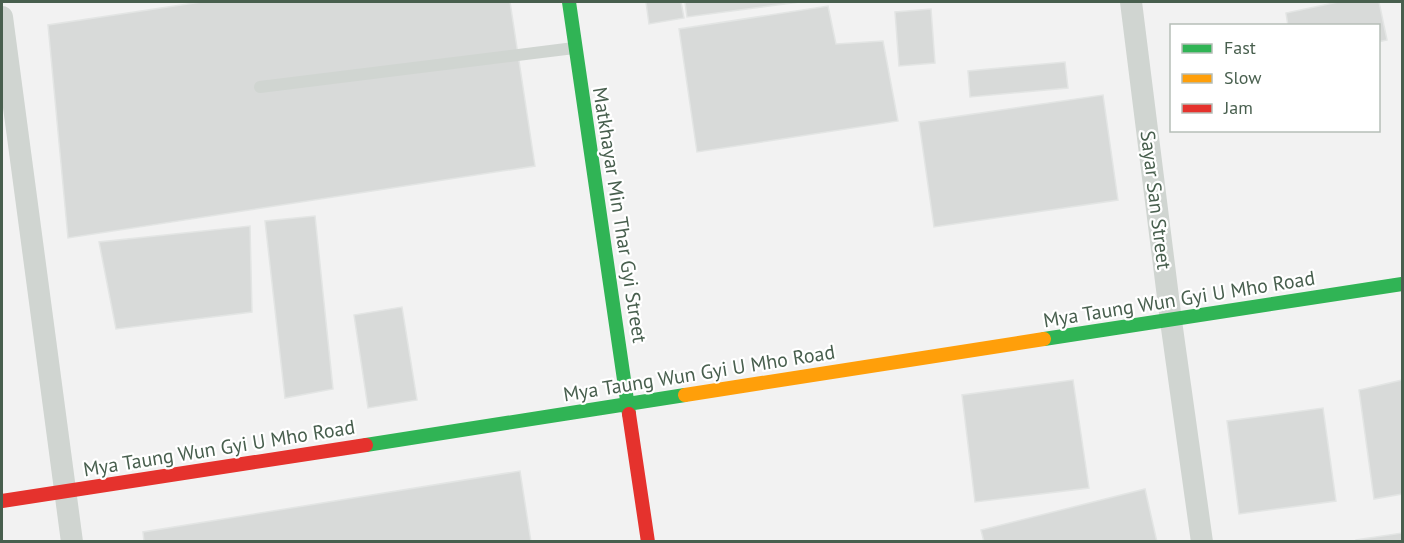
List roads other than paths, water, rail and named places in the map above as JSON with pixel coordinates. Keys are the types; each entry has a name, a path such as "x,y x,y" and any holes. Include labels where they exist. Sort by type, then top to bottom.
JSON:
{"street":[{"name":"Matkhayar Min Thar Gyi Street","path":"569,2 648,542"},
{"name":"Sayar San Street","path":"1131,2 1171,321 1202,542"},
{"path":"2,16 72,542"},
{"name":"Mya Taung Wun Gyi U Mho Road","path":"2,501 66,493 629,403 1402,284"}],"lane":[{"path":"260,87 576,47"}]}
